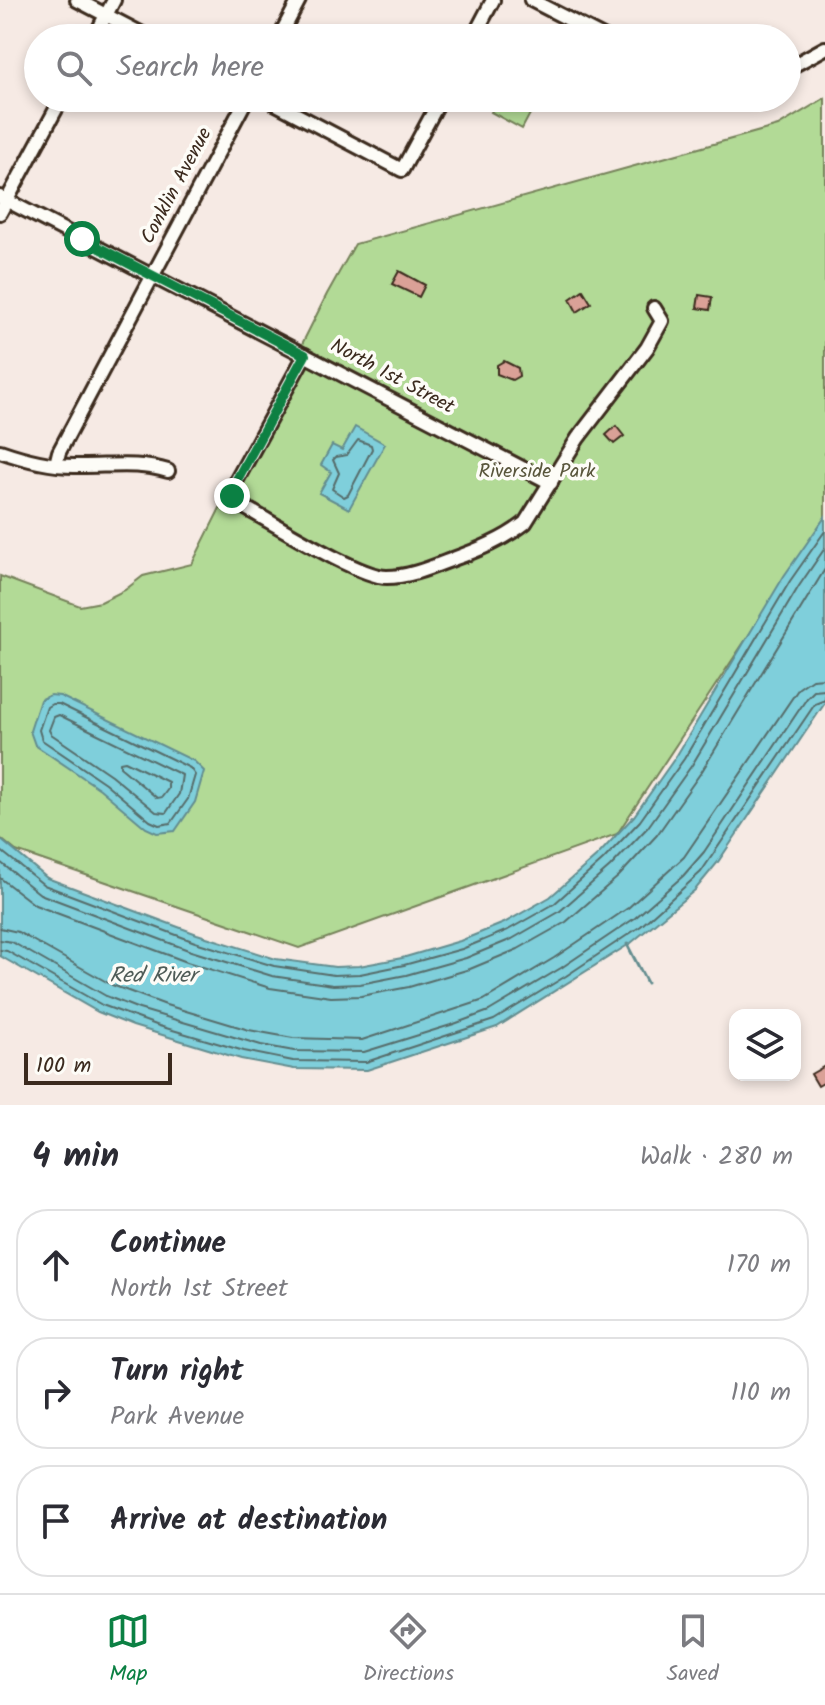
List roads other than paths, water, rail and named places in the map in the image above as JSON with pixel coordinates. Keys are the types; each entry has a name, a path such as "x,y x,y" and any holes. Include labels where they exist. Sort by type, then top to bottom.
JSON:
{"street":[{"path":"77,0 123,24"},
{"path":"101,24 114,0"},
{"path":"286,24 299,0"},
{"path":"480,24 493,0"},
{"path":"531,0 578,24"},
{"path":"801,61 825,48"},
{"path":"0,213 3,199 54,112"},
{"name":"Conklin Avenue","path":"56,464 59,452 240,112"},
{"path":"292,112 402,170 433,112"},
{"name":"North 1st Street","path":"3,199 551,483"},
{"path":"305,355 234,485 232,496 242,506 362,571 385,577 428,568 476,551 525,523 578,438 647,348 662,321 654,308"},
{"path":"0,451 56,464 140,465 168,471"}],"water":[{"path":"355,427 385,444 349,509 319,493 331,472 321,465 332,445 342,450"},
{"name":"Red River","path":"825,517 825,703 718,862 695,890 631,943 497,1027 367,1070 294,1069 241,1059 133,1026 98,1012 0,956 0,839 47,878 197,934 276,959 335,967 359,966 402,958 460,941 504,923 550,897 598,855 634,816 677,755 784,576"},
{"path":"50,695 60,696 194,761 204,771 195,802 175,831 157,833 146,828 100,789 35,745 30,731 40,700"}],"waterway":[{"path":"627,944 647,983"}],"park label":[{"name":"Riverside Park","path":"537,472"}]}
